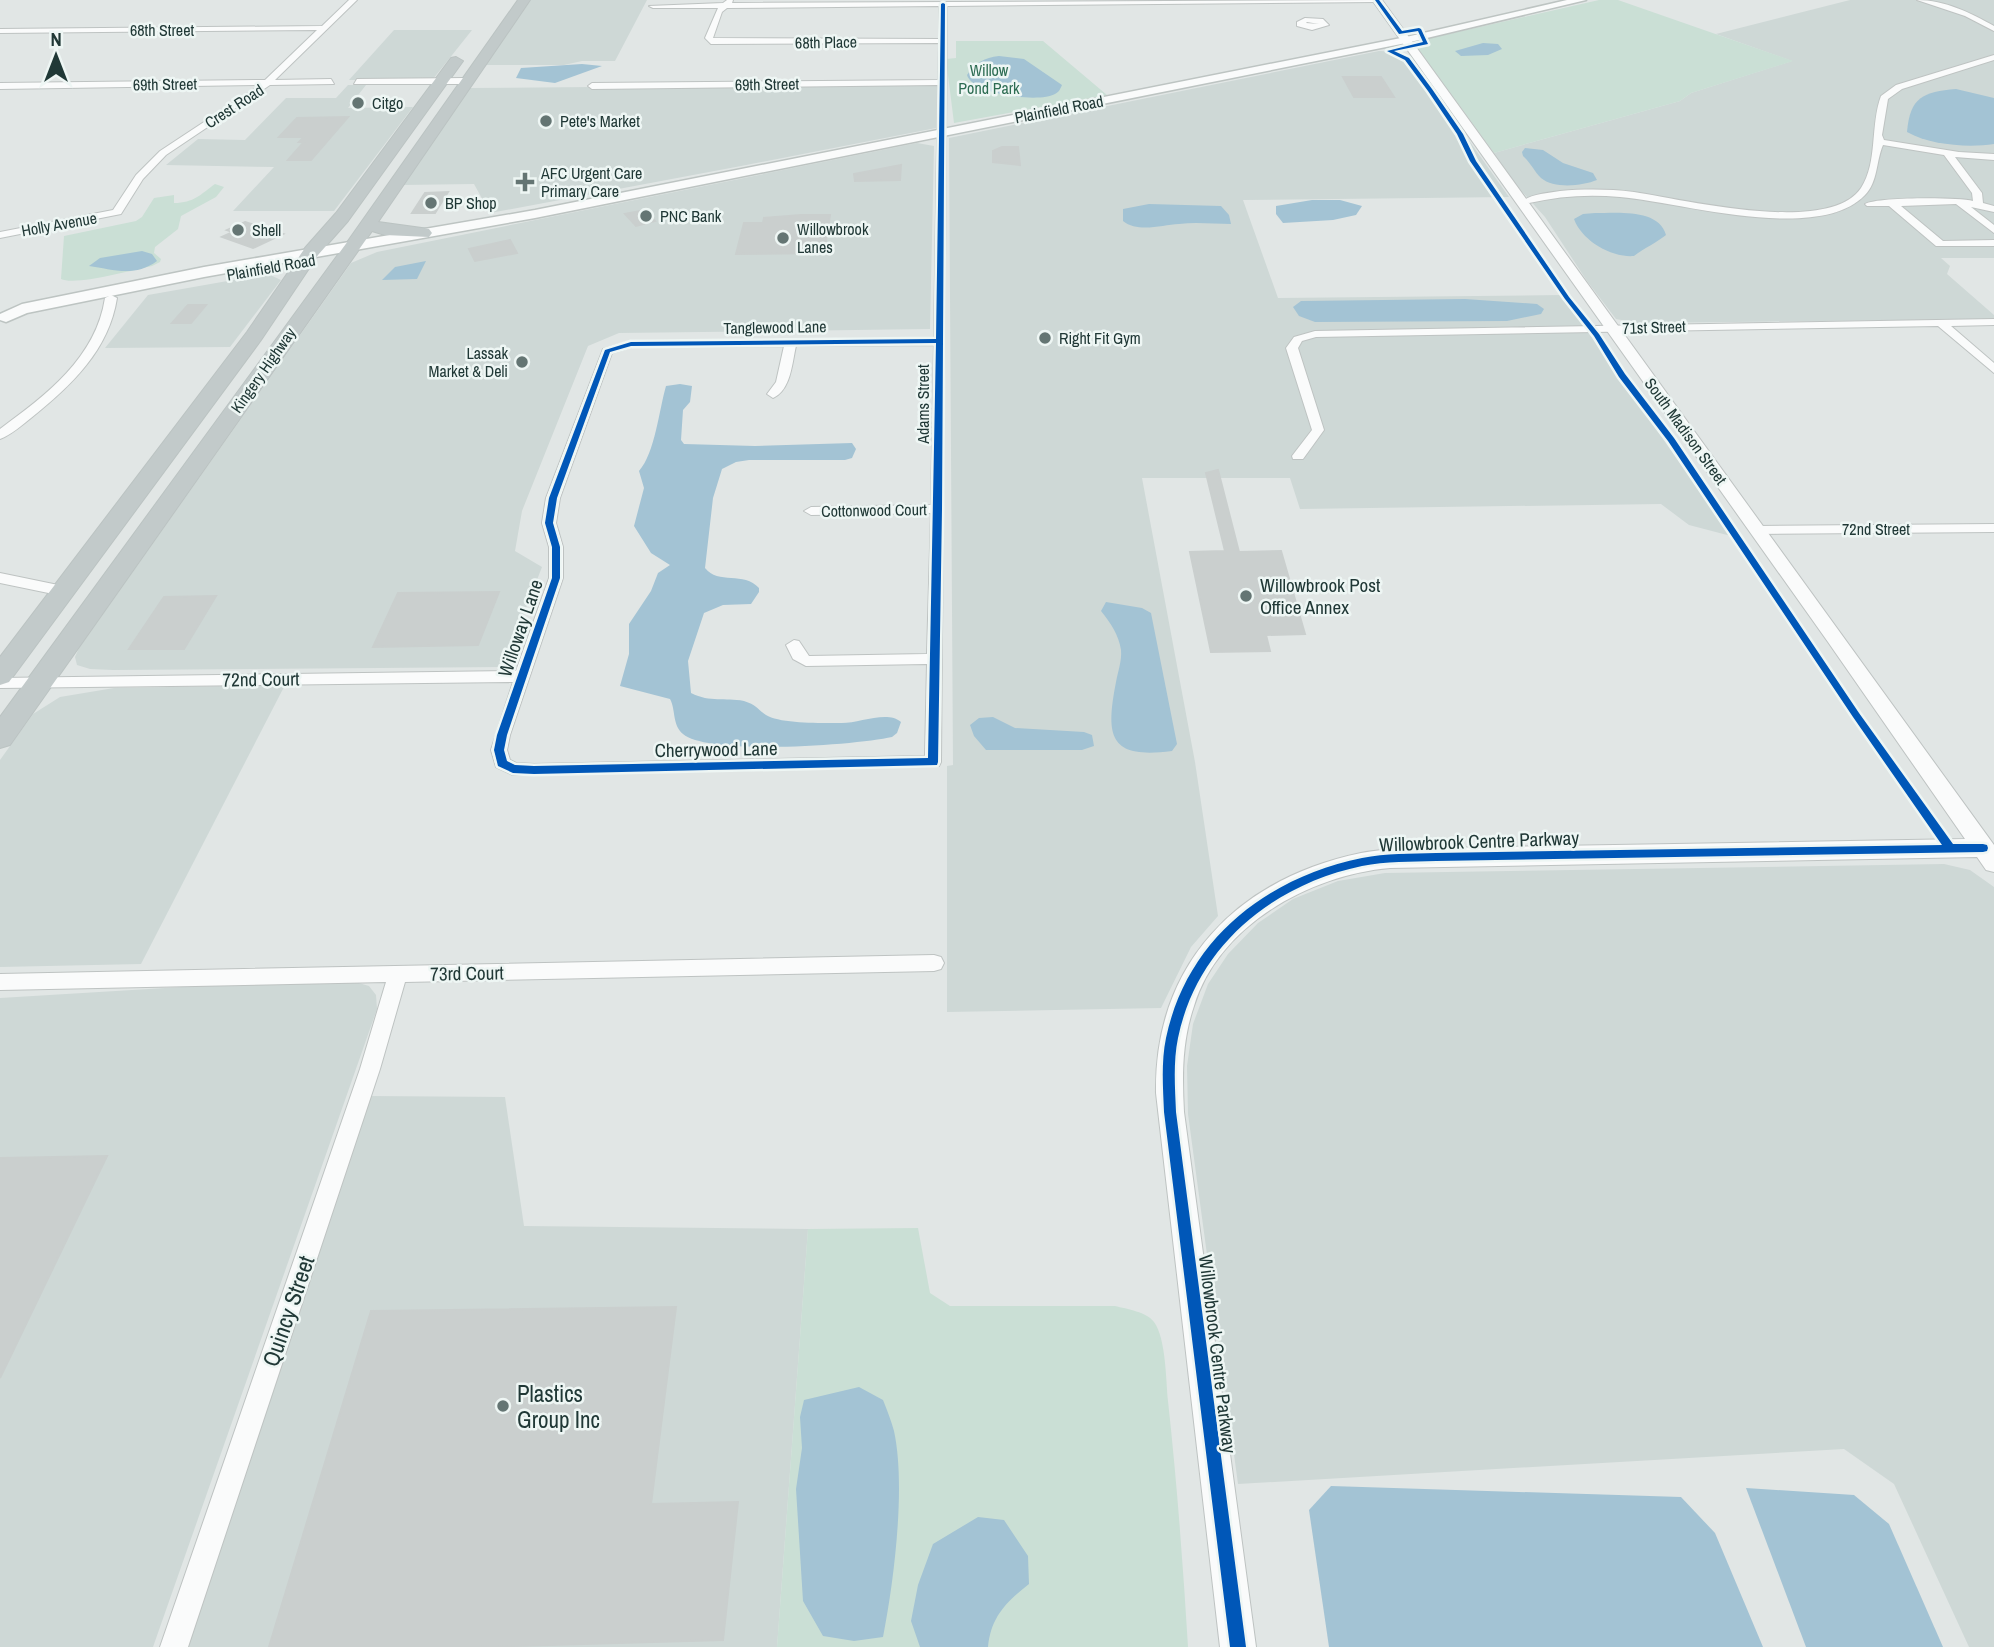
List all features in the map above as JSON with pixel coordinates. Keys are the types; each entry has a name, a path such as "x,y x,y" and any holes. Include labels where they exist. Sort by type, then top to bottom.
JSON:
{"highway":[{"name":"Kingery Highway","path":"0,738 351,249 524,0"},
{"name":"Kingery Highway","path":"0,676 254,336 307,257 342,216 466,49"},
{"path":"367,224 385,230 423,233"}],"main road":[{"name":"Plainfield Road","path":"351,249 1406,40 1581,0"},
{"name":"Plainfield Road","path":"3,317 22,309 526,219 535,214"},
{"name":"Plainfield Road","path":"3,317 26,316 307,257"}],"street":[{"name":"Crest Road","path":"117,212 139,177 163,153 268,83 353,0"},
{"path":"653,6 728,3 1377,0"},
{"name":"South Madison Street","path":"1377,0 1990,853"},
{"path":"1921,0 1968,14 1994,29"},
{"path":"1308,1 1317,20"},
{"name":"68th Place","path":"728,3 719,11 710,41 942,41"},
{"name":"Adams Street","path":"933,762 943,4"},
{"name":"68th Street","path":"0,31 325,28"},
{"path":"1880,142 1877,135 1882,102 1894,90 1994,57"},
{"path":"357,82 466,81"},
{"name":"69th Street","path":"0,86 331,82"},
{"name":"69th Street","path":"592,86 942,82"},
{"path":"1880,142 1948,154 1994,157"},
{"path":"1678,204 1549,203 1530,200 1544,196 1614,193 1761,214 1803,213 1835,207 1860,195 1867,187 1874,152 1880,142"},
{"path":"1948,154 1977,193 1978,203"},
{"path":"1909,190 1958,201 1994,201"},
{"path":"1870,204 1958,201 1994,230"},
{"path":"1891,203 1940,244 1994,243"},
{"path":"1978,203 1994,209"},
{"name":"Holly Avenue","path":"0,235 117,212"},
{"path":"0,435 48,396 89,354 105,326 111,298"},
{"name":"71st Street","path":"1298,456 1318,430 1292,348 1298,339 1315,334 1994,322"},
{"path":"1941,323 1994,369"},
{"name":"Tanglewood Lane","path":"612,348 631,344 939,341"},
{"path":"773,394 782,382 791,342"},
{"name":"Willoway Lane","path":"502,763 500,743 556,578 556,547 549,523 553,498 604,356 612,348"},
{"name":"Cottonwood Court","path":"811,511 938,509"},
{"name":"72nd Street","path":"1758,530 1994,528"},
{"path":"0,578 63,591"},
{"path":"794,645 798,655 806,661 935,659"},
{"name":"72nd Court","path":"0,683 522,676"},
{"name":"Cherrywood Lane","path":"502,763 513,769 534,770 933,762"},
{"name":"Willowbrook Centre Parkway","path":"1238,1647 1170,1112 1168,1067 1175,1025 1195,973 1212,947 1238,920 1272,895 1312,876 1363,862 1436,857 1990,853"},
{"name":"73rd Court","path":"0,982 934,963"},
{"name":"Quincy Street","path":"174,1647 370,1069 398,974"}],"shaded area":[{"path":"531,0 647,0 615,61 582,61 564,65 485,65"},
{"path":"1850,0 1994,0 1994,258 1941,258 1950,266 1947,274 1994,315 1994,319 1637,323 1616,319 1545,217 1516,185 1494,153 1680,101 1691,93 1792,61 1716,34"},
{"path":"394,30 472,30 433,79 349,80"},
{"path":"1379,51 1400,52 1412,60 1509,197 1243,200 1278,298 1562,295 1731,536 1689,525 1661,504 1300,509 1290,478 1142,478 1195,762 1218,916 1191,947 1161,1008 947,1012 947,766 953,765 949,138"},
{"path":"348,85 366,85 348,108 413,107 334,211 233,211 274,167 166,165 198,139 245,140 286,98 336,98"},
{"path":"937,86 936,128 741,166 490,213 474,184 401,185 469,88"},
{"path":"917,143 934,146 930,329 619,333 588,346 522,511 515,551 542,567 503,667 113,670 90,669 77,665 75,657 79,648 351,263 377,252"},
{"path":"268,274 281,280 230,347 105,348 148,295"},
{"path":"285,685 141,964 0,967 0,760 33,714 60,697 114,688"},
{"path":"1944,864 1970,870 1994,887 1994,1647 1969,1647 1894,1484 1844,1449 1238,1484 1188,1114 1187,1066 1193,1024 1208,984 1228,954 1258,923 1293,899 1338,881 1385,873"},
{"path":"281,981 352,981 369,986 376,995 377,1009 153,1647 0,1647 0,998"},
{"path":"370,1096 505,1097 524,1226 808,1229 777,1647 187,1647"}],"green space":[{"path":"1599,0 1618,0 1793,61 1691,93 1680,101 1494,153 1416,46 1418,42 1427,39"},
{"name":"Willow Pond Park","path":"956,41 1043,41 1107,95 954,123 946,59 956,58"},
{"path":"215,184 224,187 216,197 181,216 178,229 155,247 154,253 161,259 160,262 91,279 61,279 64,236 136,221 142,217 154,198 174,195 174,203 187,201"},
{"path":"918,1228 930,1293 950,1306 1115,1306 1142,1313 1154,1322 1161,1338 1165,1360 1188,1647 777,1647 808,1229"}],"water":[{"path":"1483,43 1498,44 1502,49 1488,55 1461,56 1455,51"},
{"path":"999,56 1024,59 1062,85 1060,89 1047,97 1022,97 994,92 972,82 967,75 977,64"},
{"path":"582,64 602,66 555,83 516,78 521,68"},
{"path":"1956,89 1994,98 1994,144 1949,144 1927,140 1907,132 1911,111 1920,98 1935,92"},
{"path":"1525,148 1543,150 1563,163 1593,173 1597,180 1584,184 1553,184 1541,178 1523,156"},
{"path":"1312,200 1340,200 1362,206 1356,215 1333,220 1283,223 1276,214 1276,206"},
{"path":"1149,204 1221,206 1229,215 1231,224 1192,223 1136,227 1123,221 1123,209"},
{"path":"1583,214 1646,216 1662,226 1666,235 1634,256 1616,254 1591,241 1574,219"},
{"path":"142,251 152,254 157,261 131,271 89,266 100,258"},
{"path":"426,261 417,279 382,280 395,267"},
{"path":"1465,299 1537,304 1544,309 1541,314 1507,321 1315,322 1299,316 1293,307 1301,301"},
{"path":"666,386 692,386 690,402 683,410 681,440 684,444 755,446 852,443 856,449 852,458 845,460 749,460 736,462 722,469 713,498 705,568 717,576 753,583 759,588 759,592 751,604 723,605 704,613 688,661 691,693 711,699 744,701 773,718 792,721 842,723 889,717 901,722 897,733 892,737 784,747 722,745 698,741 680,730 670,699 620,686 629,654 629,624 651,591 658,573 670,565 651,553 634,526 644,488 639,471 653,443"},
{"path":"1106,602 1142,608 1151,613 1177,744 1172,751 1151,753 1124,747 1113,731 1111,718 1121,650 1114,629 1101,611"},
{"path":"993,717 1015,728 1084,732 1092,735 1094,746 1082,750 986,750 974,736 970,725 979,718"},
{"path":"859,1387 883,1400 892,1423 897,1453 899,1506 891,1589 883,1637 854,1641 823,1636 803,1601 796,1489 802,1448 800,1417 804,1400"},
{"path":"1331,1486 1681,1497 1715,1533 1763,1647 1329,1647 1309,1510"},
{"path":"1746,1488 1854,1495 1889,1524 1943,1647 1806,1647"},
{"path":"978,1517 1004,1520 1028,1556 1029,1584 1001,1611 992,1627 988,1647 920,1647 911,1621 918,1585 933,1544"}],"building":[{"path":"1343,77 1381,77 1394,97 1354,97"},
{"path":"348,117 311,160 288,160 304,142 299,142 304,137 279,137 297,118"},
{"path":"1002,147 1018,147 1020,165 993,162 993,151"},
{"path":"901,165 900,180 855,181 854,174"},
{"path":"448,192 435,213 412,213 425,193"},
{"path":"645,210 655,221 636,226 625,214"},
{"name":"Willowbrook Lanes","path":"830,215 824,253 736,254 744,223 763,223 764,218"},
{"path":"245,222 283,234 253,248 222,237 233,232 227,230"},
{"path":"510,240 517,253 475,261 469,249"},
{"path":"188,305 206,305 191,323 172,323"},
{"name":"Willowbrook Post Office Annex","path":"1218,470 1239,552 1281,551 1305,634 1266,635 1270,651 1211,652 1190,552 1225,551 1206,473"},
{"path":"499,592 478,645 373,647 398,593"},
{"path":"216,596 184,649 129,649 164,597"},
{"path":"107,1156 0,1378 0,1158"},
{"name":"Plastics Group Inc","path":"676,1307 651,1504 738,1502 723,1640 479,1647 269,1647 371,1311"}],"cycle path":[{"path":"1377,0 1401,33 1419,29 1426,43 1389,51"},
{"path":"939,341 631,344 607,351 553,498 549,523 556,547 556,578 502,735 499,750 502,763 513,769 534,770 933,762 938,509 943,4"},
{"path":"1389,51 1407,59 1430,90 1460,134 1473,161 1567,298 1597,335 1622,375 1671,440 1856,715 1950,848"},
{"path":"1238,1647 1169,1093 1172,1038 1181,1004 1196,973 1215,945 1239,921 1266,900 1328,871 1362,862 1436,857 1983,848"}],"place":[{"name":"Citgo","path":"358,103"},
{"name":"Pete's Market","path":"546,121"},
{"name":"AFC Urgent Care Primary Care","path":"525,182"},
{"name":"BP Shop","path":"431,203"},
{"name":"PNC Bank","path":"646,216"},
{"name":"Shell","path":"238,230"},
{"name":"Willowbrook Lanes","path":"783,238"},
{"name":"Right Fit Gym","path":"1045,338"},
{"name":"Lassak Market & Deli","path":"522,362"},
{"name":"Willowbrook Post Office Annex","path":"1246,596"},
{"name":"Plastics Group Inc","path":"503,1406"}]}
